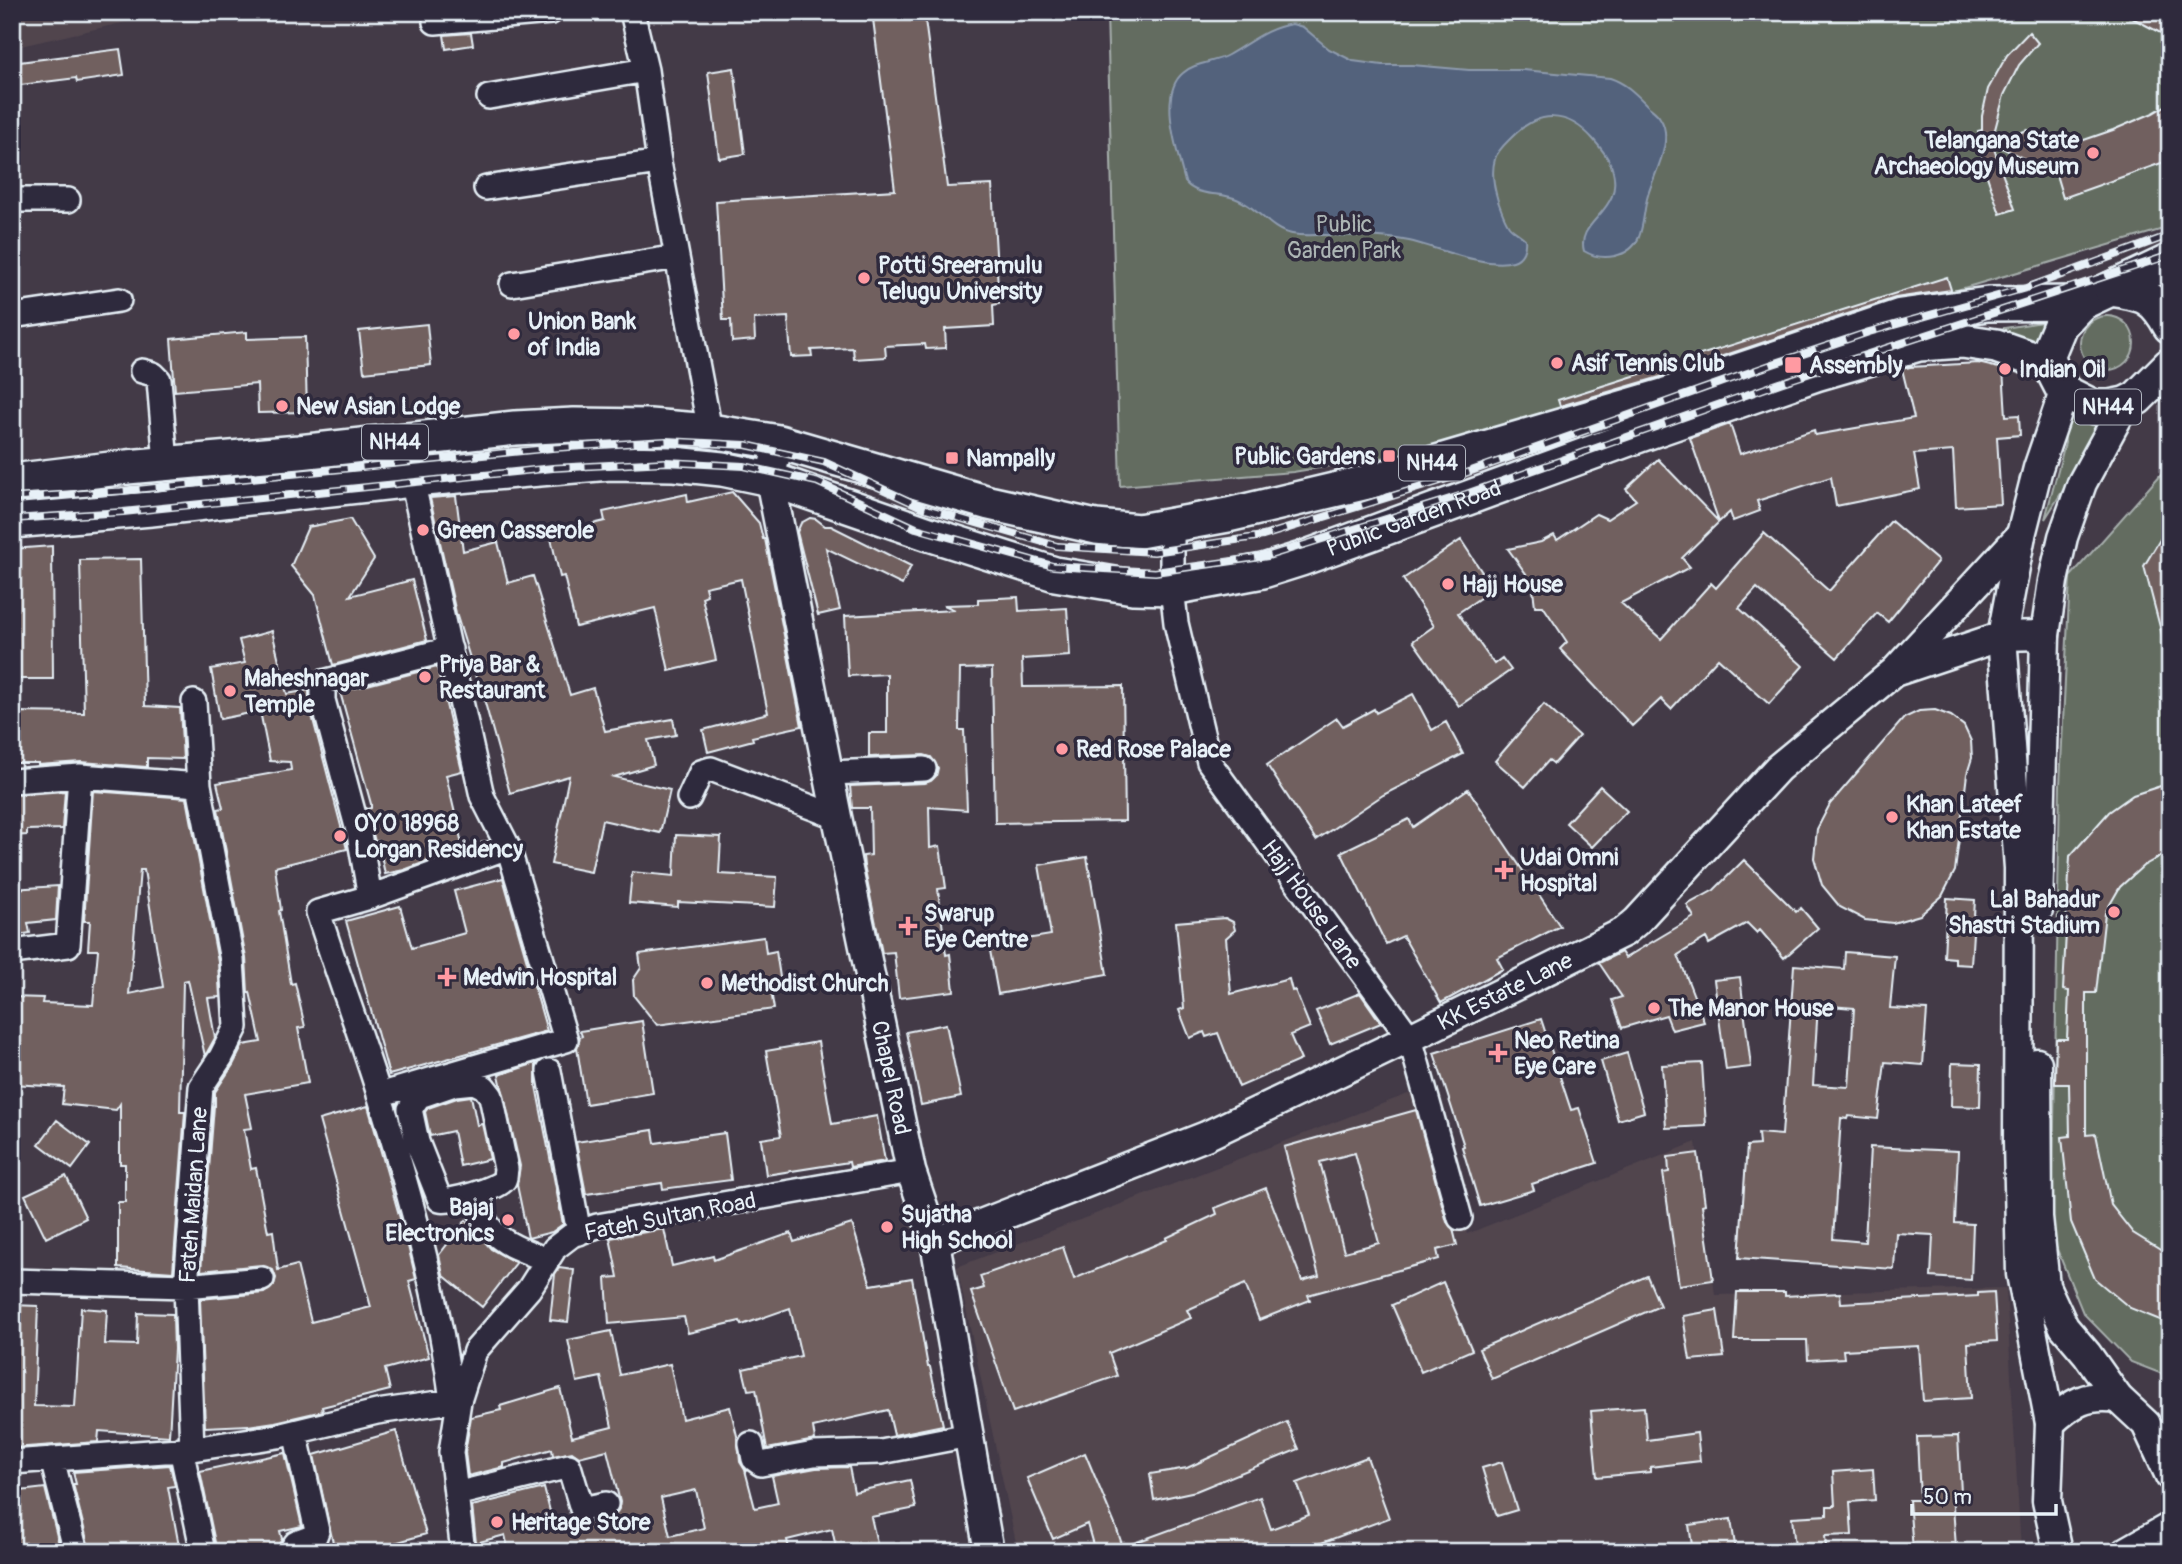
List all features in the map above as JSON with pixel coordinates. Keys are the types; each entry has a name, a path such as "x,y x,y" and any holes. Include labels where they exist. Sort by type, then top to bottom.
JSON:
{"highway":[{"name":"NH44","path":"2170,261 2096,296 2060,325 2048,355 2057,379 2094,407 2125,404 2137,398 2170,365"},
{"path":"2170,272 2170,297"},
{"name":"NH44","path":"14,479 515,428 562,425 649,426 709,430 779,442 989,503 1096,527 1139,531 1228,515 1372,481 1666,395 1901,316 1988,304 2140,294 2161,310 2170,326"},
{"name":"Public Garden Road","path":"771,479 1055,574 1133,587 1172,588 1263,571 1301,559 1816,373 1919,344 1962,341 1996,346 2057,379"},
{"name":"NH44","path":"12,521 151,509 412,480 610,463 674,464 722,469 771,479"}],"main road":[{"path":"2057,379 2021,535 2002,636 2019,869 2018,1142 2021,1274 2050,1423 2047,1501 2058,1551"},
{"path":"2125,404 2082,483 2063,537 2045,635 2036,960 2038,1217 2045,1286 2064,1327 2118,1398 2158,1428 2170,1476"},
{"path":"771,479 779,442"},
{"name":"Chapel Road","path":"771,479 837,817 911,1171 935,1242 989,1552"},
{"path":"1894,672 2021,535"},
{"name":"KK Estate Lane","path":"935,1242 1206,1136 1625,932 1778,768 1894,672 2002,636 2045,635"},
{"path":"2050,1423 2071,1404 2102,1396 2118,1398"},
{"path":"2126,1552 2170,1527"}],"street":[{"path":"435,22 551,12"},
{"path":"632,12 646,70 659,162 709,430"},
{"path":"489,97 646,70"},
{"path":"486,188 659,162"},
{"path":"12,200 68,200"},
{"path":"512,284 677,257"},
{"path":"12,316 118,300"},
{"path":"142,371 153,374 159,380 166,463"},
{"path":"379,1095 566,1040 508,847 482,796 412,480"},
{"name":"Hajj House Lane","path":"1172,526 1172,588 1176,624 1209,762 1410,1038 1460,1218"},
{"path":"370,897 359,834 323,700 323,682 450,649"},
{"name":"Fateh Maidan Lane","path":"194,702 199,785 232,960 236,1027 221,1058 201,1087 186,1286 186,1449 202,1552"},
{"path":"689,799 701,772 711,769 837,817"},
{"path":"830,773 925,769"},
{"path":"12,781 80,776 199,785"},
{"path":"12,952 68,945 80,776"},
{"path":"12,1462 186,1449 295,1432 377,1412 456,1401 429,1272 379,1095 318,912 370,897 508,847"},
{"path":"549,1071 579,1233"},
{"path":"474,1082 484,1087 491,1096 506,1170 502,1182 472,1195 447,1202 440,1200 417,1142 410,1109 419,1096 454,1084 474,1082"},
{"name":"Fateh Sultan Road","path":"463,1552 451,1452 456,1401 475,1351 529,1289 555,1248 572,1235 597,1226 911,1171"},
{"path":"472,1195 481,1217 494,1235 505,1243 547,1260"},
{"path":"12,1282 186,1286 262,1279"},
{"path":"290,1552 296,1543 315,1536 317,1531 295,1432"},
{"path":"751,1444 754,1459 761,1464 814,1454 881,1452 969,1435"},
{"path":"52,1459 76,1552"},
{"path":"456,1494 569,1466 582,1508 606,1504"}],"shaded area":[{"path":"12,12 170,12 12,48"},
{"path":"1421,1089 1467,1234 1696,1142 1715,1295 2006,1288 2021,1552 1018,1552 957,1267"}],"green space":[{"name":"Public Garden Park","path":"1107,12 2170,12 2170,227 1930,298 1455,446 1293,472 1120,486"},
{"path":"2107,316 2126,324 2134,343 2126,362 2107,370 2088,362 2080,343 2088,324"},
{"path":"2048,321 2033,353 1986,331"},
{"path":"2066,411 2104,425 2045,519 2065,443"},
{"name":"Lal Bahadur Shastri Stadium","path":"2170,464 2170,1377 2131,1362 2083,1313 2052,1237 2060,785 2070,577"}],"water":[{"path":"1292,24 1303,27 1329,49 1353,61 1469,70 1523,70 1610,78 1625,85 1659,116 1665,136 1641,232 1635,244 1615,256 1599,256 1584,251 1583,240 1587,231 1613,194 1611,165 1601,148 1583,129 1563,119 1552,117 1542,118 1521,129 1495,159 1493,180 1501,211 1509,226 1525,239 1523,252 1513,261 1502,263 1476,260 1409,241 1388,238 1292,234 1277,228 1239,200 1190,187 1185,182 1174,141 1170,109 1175,83 1183,73 1193,67 1223,58 1266,32"}],"building":[{"name":"Potti Sreeramulu Telugu University","path":"924,12 947,187 992,185 999,304 993,305 994,326 945,329 946,348 926,349 925,344 885,346 886,357 854,359 853,348 811,350 812,356 791,357 788,317 754,319 755,340 732,342 731,320 723,320 716,201 895,190 873,19"},
{"path":"2121,12 2156,12 2164,15 2170,19 2170,38"},
{"name":"Telangana State Archaeology Museum","path":"2029,32 2038,43 2019,65 2004,95 1993,137 2002,139 2027,130 2030,145 2055,150 2113,130 2170,103 2170,160 2063,198 2054,168 2039,166 1992,143 2015,209 2000,214 1984,160 1981,159 1978,131 1982,130 1988,89 2007,55"},
{"path":"471,33 473,45 446,49 444,35"},
{"path":"120,49 124,75 77,82 76,78 12,86 12,63"},
{"path":"734,68 745,154 719,158 708,72"},
{"path":"1947,277 1951,290 1895,298 1660,377 1560,406 1558,400"},
{"path":"427,324 431,365 364,372 359,331"},
{"path":"247,332 247,339 305,337 307,412 258,413 257,384 175,391 171,339"},
{"path":"1978,363 2003,369 2006,416 2019,415 2020,435 1997,437 2001,504 1956,507 1953,451 1914,454 1920,489 1836,506 1831,477 1757,501 1760,511 1733,521 1730,512 1719,522 1690,438 1730,424 1740,454 1814,430 1815,435 1914,418 1902,369"},
{"path":"1658,459 1719,522 1682,558 1690,567 1621,603 1661,639 1711,583 1716,588 1764,533 1829,591 1891,521 1938,561 1888,622 1877,613 1837,658 1757,588 1739,608 1803,666 1769,704 1718,658 1671,709 1661,699 1632,726 1560,649 1567,642 1543,606 1535,606 1532,582 1508,549 1541,542 1554,535 1557,540 1596,514 1607,519 1636,500 1626,489"},
{"path":"732,492 759,523 765,539 802,726 752,737 753,740 708,752 703,730 768,713 741,579 705,587 707,595 702,597 716,660 669,671 655,608 576,627 564,576 560,577 550,534 605,521 603,512 687,494 688,502"},
{"path":"456,496 463,551 498,542 508,583 533,576 570,695 593,688 605,731 673,719 676,735 648,740 654,765 614,777 670,790 660,833 602,820 591,872 551,864 569,776 510,793 479,681 456,613 430,498"},
{"path":"810,518 911,566 902,585 826,548 840,610 818,615 797,532 801,523"},
{"path":"350,519 374,559 350,596 412,580 427,640 333,665 315,595 291,566 308,527"},
{"path":"2170,523 2170,645 2165,646 2144,566"},
{"path":"1461,540 1493,589 1458,613 1494,664 1502,658 1511,670 1459,706 1413,641 1434,626 1403,579"},
{"path":"52,546 53,679 12,679 12,549"},
{"path":"141,559 145,706 180,708 183,759 147,758 147,767 81,762 38,765 15,763 15,712 84,713 80,560"},
{"path":"1018,597 1019,611 1067,608 1070,656 1022,659 1023,687 1123,686 1125,821 995,823 992,668 960,669 959,730 964,730 967,810 929,807 930,848 940,846 946,888 938,889 946,955 950,954 954,991 899,998 894,952 882,953 864,866 863,856 871,855 870,808 852,808 850,786 925,783 936,776 938,768 931,757 924,755 869,757 869,733 887,733 887,674 848,676 845,616 955,610 944,605 978,604 978,599"},
{"path":"272,631 287,694 309,690 309,704 347,849 275,867 291,984 295,983 305,1027 298,1028 308,1083 245,1094 252,1128 244,1129 251,1169 256,1168 268,1232 273,1231 278,1270 297,1265 311,1322 371,1307 319,1120 368,1106 409,1250 416,1279 409,1281 429,1357 385,1369 390,1390 322,1407 323,1411 248,1426 205,1427 200,1299 264,1293 274,1285 276,1278 273,1270 261,1265 201,1271 215,1092 243,1045 261,1042 250,992 248,993 246,958 218,809 223,808 217,783 291,770 290,762 270,761 260,711 220,719 211,669 245,663 239,640"},
{"path":"437,667 462,771 446,775 463,848 404,870 385,874 367,809 371,808 371,804 340,692"},
{"path":"1413,694 1432,730 1446,722 1463,754 1383,795 1316,840 1267,765 1337,718 1343,726 1374,709 1376,713"},
{"path":"1544,704 1579,736 1554,764 1549,760 1525,787 1495,761"},
{"name":"Khan Lateef Khan Estate","path":"1935,710 1951,716 1964,726 1971,741 1972,758 1967,774 1955,871 1942,896 1920,915 1893,923 1865,920 1840,907 1822,885 1814,858 1817,829 1830,804 1904,718 1919,711"},
{"path":"2170,783 2170,851 2143,866 2120,887 2105,913 2096,993 2086,993 2086,1135 2096,1134 2111,1205 2133,1233 2170,1256 2170,1324 2130,1308 2095,1279 2071,1222 2062,1137 2070,1136 2069,1084 2055,1084 2056,1039 2067,1039 2069,991 2063,990 2070,856 2109,812 2133,795"},
{"path":"1600,786 1627,811 1592,847 1566,823"},
{"path":"1468,789 1560,926 1497,958 1503,969 1441,1003 1403,936 1386,944 1341,852 1409,819 1413,827"},
{"path":"65,791 62,829 27,830 27,835 12,836 12,795"},
{"path":"93,791 187,798 218,962 220,997 208,998 215,1038 205,1056 188,980 183,981 180,1112 185,1112 173,1272 118,1268 118,1202 125,1202 125,1164 120,1164 120,1104 116,1110 62,1104 64,1087 12,1084 12,997 43,998 42,1003 93,1005 98,950 88,950 90,921 84,921","holes":["140,870 144,870 163,987 129,994"]},
{"path":"676,835 721,837 719,874 777,877 775,907 678,902 678,907 629,903 632,872 674,876"},
{"path":"1087,857 1107,974 998,994 989,945 1051,935 1039,865"},
{"path":"1744,860 1796,912 1801,908 1818,928 1784,958 1760,930 1757,933 1747,923 1709,944 1706,938 1678,955 1704,1022 1672,1030 1666,1015 1622,1028 1612,1000 1622,997 1599,963 1621,952 1625,958 1694,917 1687,905 1714,890"},
{"name":"Medwin Hospital","path":"503,878 547,1031 389,1075 346,921 400,906 412,948 465,933 454,891"},
{"path":"58,886 56,920 28,923 30,933 12,936 12,889"},
{"path":"1947,898 1975,900 1971,965 1955,964 1955,958 1944,957"},
{"path":"1225,918 1233,922 1235,930 1226,938 1231,994 1289,979 1310,1027 1290,1035 1301,1060 1239,1087 1218,1033 1206,1037 1204,1032 1190,1038 1179,1010 1184,1008 1176,922"},
{"name":"Methodist Church","path":"764,937 766,953 776,951 782,990 771,991 774,1009 657,1025 634,996 633,980 641,968 639,954"},
{"path":"1845,952 1895,956 1890,1008 1927,1010 1923,1065 1885,1062 1878,1119 1848,1116 1847,1119 1841,1118 1833,1239 1865,1242 1870,1147 1958,1151 1955,1223 1973,1224 1971,1280 1931,1277 1933,1235 1896,1233 1894,1269 1739,1258 1747,1146 1759,1145 1758,1133 1782,1135 1794,965 1844,969","holes":["1818,1005 1854,1008 1849,1087 1813,1085"]},
{"path":"1740,977 1751,1067 1726,1070 1714,980"},
{"path":"1360,993 1381,1023 1330,1044 1316,1011"},
{"path":"1541,1019 1571,1110 1579,1108 1597,1163 1532,1184 1534,1190 1480,1206 1434,1053"},
{"path":"642,1021 653,1093 586,1104 577,1048 582,1036 580,1031"},
{"path":"946,1024 961,1097 921,1105 906,1032"},
{"path":"818,1042 832,1124 877,1116 885,1161 850,1167 849,1162 766,1175 761,1139 781,1136 766,1051"},
{"path":"1627,1053 1644,1112 1618,1120 1601,1061"},
{"path":"536,1063 536,1086 563,1224 552,1232 528,1238 517,1185 520,1166 499,1075"},
{"path":"1702,1063 1706,1126 1666,1128 1662,1065"},
{"path":"1952,1063 1981,1064 1980,1107 1951,1106"},
{"path":"471,1096 477,1125 482,1124 490,1159 460,1166 453,1131 430,1136 425,1112 428,1108"},
{"path":"1416,1110 1447,1222 1453,1229 1457,1245 1437,1250 1439,1259 1308,1295 1310,1300 1259,1320 1245,1284 1187,1310 1191,1318 1109,1353 1117,1376 1013,1412 971,1292 984,1288 980,1276 1063,1247 1074,1279 1167,1240 1166,1238 1217,1214 1215,1208 1266,1188 1302,1281 1319,1276 1284,1147","holes":["1355,1153 1379,1243 1344,1252 1320,1162"]},
{"path":"57,1120 90,1145 72,1169 39,1144"},
{"path":"653,1130 655,1143 725,1133 731,1180 663,1189 662,1183 586,1194 576,1142"},
{"path":"1698,1153 1705,1204 1702,1205 1713,1280 1679,1285 1663,1173 1669,1172 1668,1157"},
{"path":"66,1176 86,1218 46,1238 25,1195"},
{"path":"466,1220 491,1249 516,1263 482,1307 443,1275 439,1255"},
{"path":"852,1224 871,1285 912,1278 928,1367 943,1425 894,1435 888,1410 813,1427 815,1440 767,1449 756,1389 748,1390 743,1369 801,1356 790,1308 742,1325 740,1321 688,1333 684,1317 609,1324 606,1278 618,1277 610,1238 664,1229 672,1266 713,1256 714,1260 791,1233 794,1242"},
{"path":"559,1268 574,1270 568,1322 550,1320 555,1274"},
{"path":"1647,1276 1660,1306 1492,1379 1479,1349"},
{"path":"1443,1282 1472,1350 1421,1372 1392,1305"},
{"path":"1737,1292 1785,1292 1785,1296 1840,1293 1841,1303 1978,1296 1978,1293 1994,1292 1997,1341 1968,1343 1971,1398 1923,1401 1919,1346 1843,1350 1844,1358 1808,1360 1807,1340 1734,1340"},
{"path":"12,1305 38,1306 34,1406 75,1407 81,1308 107,1310 105,1344 137,1345 138,1313 173,1314 174,1349 169,1436 99,1431 98,1442 12,1448"},
{"path":"1717,1310 1724,1357 1690,1360 1683,1316"},
{"path":"611,1331 620,1375 670,1364 682,1419 730,1407 740,1462 745,1470 755,1508 778,1503 772,1476 816,1468 849,1467 854,1492 910,1480 916,1508 871,1517 879,1552 837,1552 832,1529 787,1540 790,1552 509,1552 505,1535 476,1543 472,1506 544,1488 554,1527 576,1521 585,1523 609,1518 619,1509 620,1502 607,1450 579,1457 572,1452 553,1456 552,1449 504,1463 504,1467 468,1476 465,1452 471,1417 501,1410 500,1406 560,1388 572,1437 612,1427 601,1377 577,1382 568,1340","holes":["696,1490 704,1528 670,1536 661,1498"]},
{"path":"1644,1407 1647,1440 1697,1433 1700,1461 1650,1467 1650,1472 1597,1477 1591,1411"},
{"path":"1287,1422 1299,1449 1196,1491 1154,1500 1150,1474 1187,1468"},
{"path":"396,1431 426,1534 363,1552 335,1552 314,1455"},
{"path":"1958,1436 1961,1493 1952,1494 1956,1547 1913,1550 1909,1500 1920,1500 1917,1437"},
{"path":"285,1453 302,1526 280,1531 282,1539 277,1548 259,1552 217,1552 200,1471"},
{"path":"1085,1453 1123,1547 1260,1497 1271,1529 1309,1515 1297,1483 1367,1457 1389,1518 1313,1546 1315,1552 1095,1552 1087,1524 1053,1539 1027,1478"},
{"path":"1502,1462 1517,1510 1497,1516 1482,1468"},
{"path":"170,1465 175,1486 168,1487 179,1546 150,1552 90,1552 73,1484 76,1484 73,1472"},
{"path":"1873,1469 1875,1500 1850,1502 1852,1535 1825,1536 1826,1546 1795,1548 1792,1517 1827,1515 1827,1506 1835,1506 1833,1472"},
{"path":"45,1488 61,1552 12,1552 12,1492"},
{"path":"1731,1519 1736,1552 1693,1552 1689,1525"}],"railway":[{"path":"12,498 121,491 552,448 666,441 746,445 824,462 924,508 1057,546 1154,552 1263,536 1460,475 1773,364 1869,332 2026,288 2170,235"},
{"path":"12,519 123,512 553,468 666,462 744,466 817,482 916,528 1053,566 1155,572 1268,556 1466,494 1780,383 2170,255"}],"place":[{"name":"Telangana State Archaeology Museum","path":"2093,153"},
{"name":"Potti Sreeramulu Telugu University","path":"864,278"},
{"name":"Union Bank of India","path":"514,334"},
{"name":"Asif Tennis Club","path":"1557,363"},
{"name":"Assembly","path":"1793,365"},
{"name":"Indian Oil","path":"2005,369"},
{"name":"New Asian Lodge","path":"282,406"},
{"name":"Public Gardens","path":"1389,456"},
{"name":"Nampally","path":"952,458"},
{"name":"Green Casserole","path":"423,530"},
{"name":"Hajj House","path":"1448,584"},
{"name":"Priya Bar & Restaurant","path":"425,677"},
{"name":"Maheshnagar Temple","path":"230,691"},
{"name":"Red Rose Palace","path":"1062,749"},
{"name":"Khan Lateef Khan Estate","path":"1892,817"},
{"name":"OYO 18968 Lorgan Residency","path":"340,836"},
{"name":"Udai Omni Hospital","path":"1504,870"},
{"name":"Lal Bahadur Shastri Stadium","path":"2114,912"},
{"name":"Swarup Eye Centre","path":"908,926"},
{"name":"Medwin Hospital","path":"447,977"},
{"name":"Methodist Church","path":"707,983"},
{"name":"The Manor House","path":"1654,1008"},
{"name":"Neo Retina Eye Care","path":"1498,1053"},
{"name":"Bajaj Electronics","path":"508,1220"},
{"name":"Sujatha High School","path":"887,1227"},
{"name":"Heritage Store","path":"497,1522"}]}
